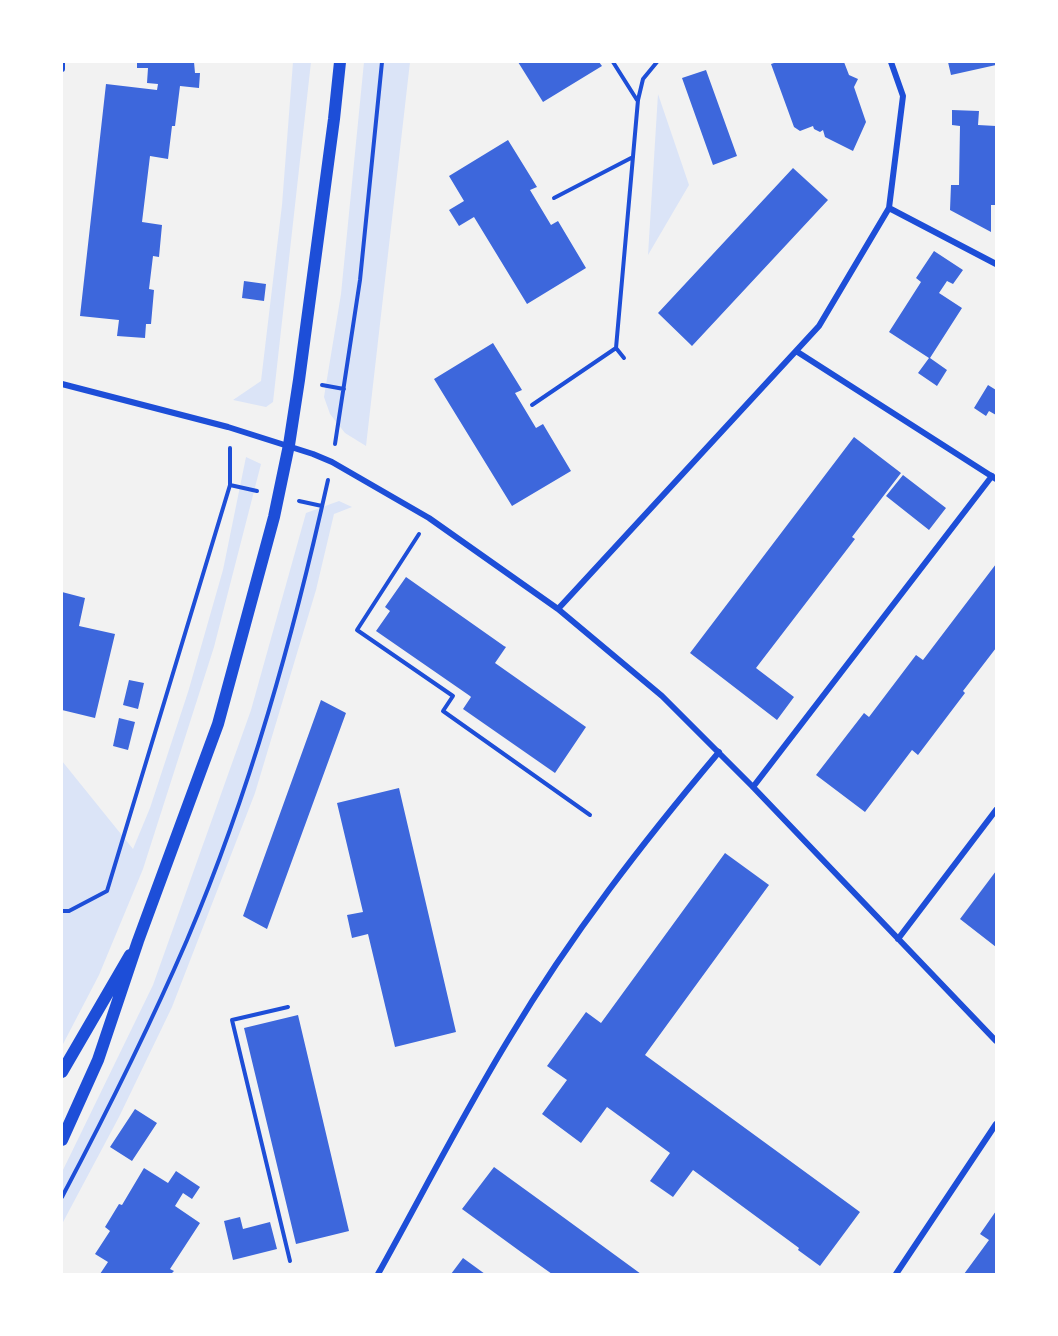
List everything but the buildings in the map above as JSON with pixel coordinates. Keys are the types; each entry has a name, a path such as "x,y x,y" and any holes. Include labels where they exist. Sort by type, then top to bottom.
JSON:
{"main road":[{"path":"62,1140 98,1060 138,941 218,724 274,517 289,445 325,192 340,62"},
{"path":"62,1072 138,941"}],"street":[{"path":"62,62 62,69"},
{"path":"558,609 819,326 889,208 903,96 891,62"},
{"path":"889,208 996,264"},
{"path":"753,787 994,478 796,351"},
{"path":"62,384 289,445 332,462 429,518 558,609 654,689 719,752 996,1041"},
{"path":"378,1275 475,1098 547,978 616,878 719,752"},
{"path":"898,939 996,810"},
{"path":"896,1275 996,1124"}],"path":[{"path":"613,62 638,100"},
{"path":"624,358 616,348 638,100 643,79 657,62"},
{"path":"554,198 634,157"},
{"path":"532,405 616,348"},
{"path":"62,911 69,911 107,891 230,485 228,427"},
{"path":"429,518 357,630 453,696 443,711 590,815"},
{"path":"288,1007 231,1020 290,1261"}],"shaded area":[{"path":"293,62 311,62 273,402 266,407 233,400 261,381 282,205"},
{"path":"364,62 410,62 366,446 345,433 330,414 324,397 341,294"},
{"path":"658,94 689,185 648,255"},
{"path":"246,457 261,464 214,647 143,869 99,975 62,1046 62,761 133,849 150,808 189,689 223,570"},
{"path":"339,501 352,507 334,514 316,590 255,793 172,1007 119,1117 62,1224 62,1172 153,985 251,710 306,513"}]}
